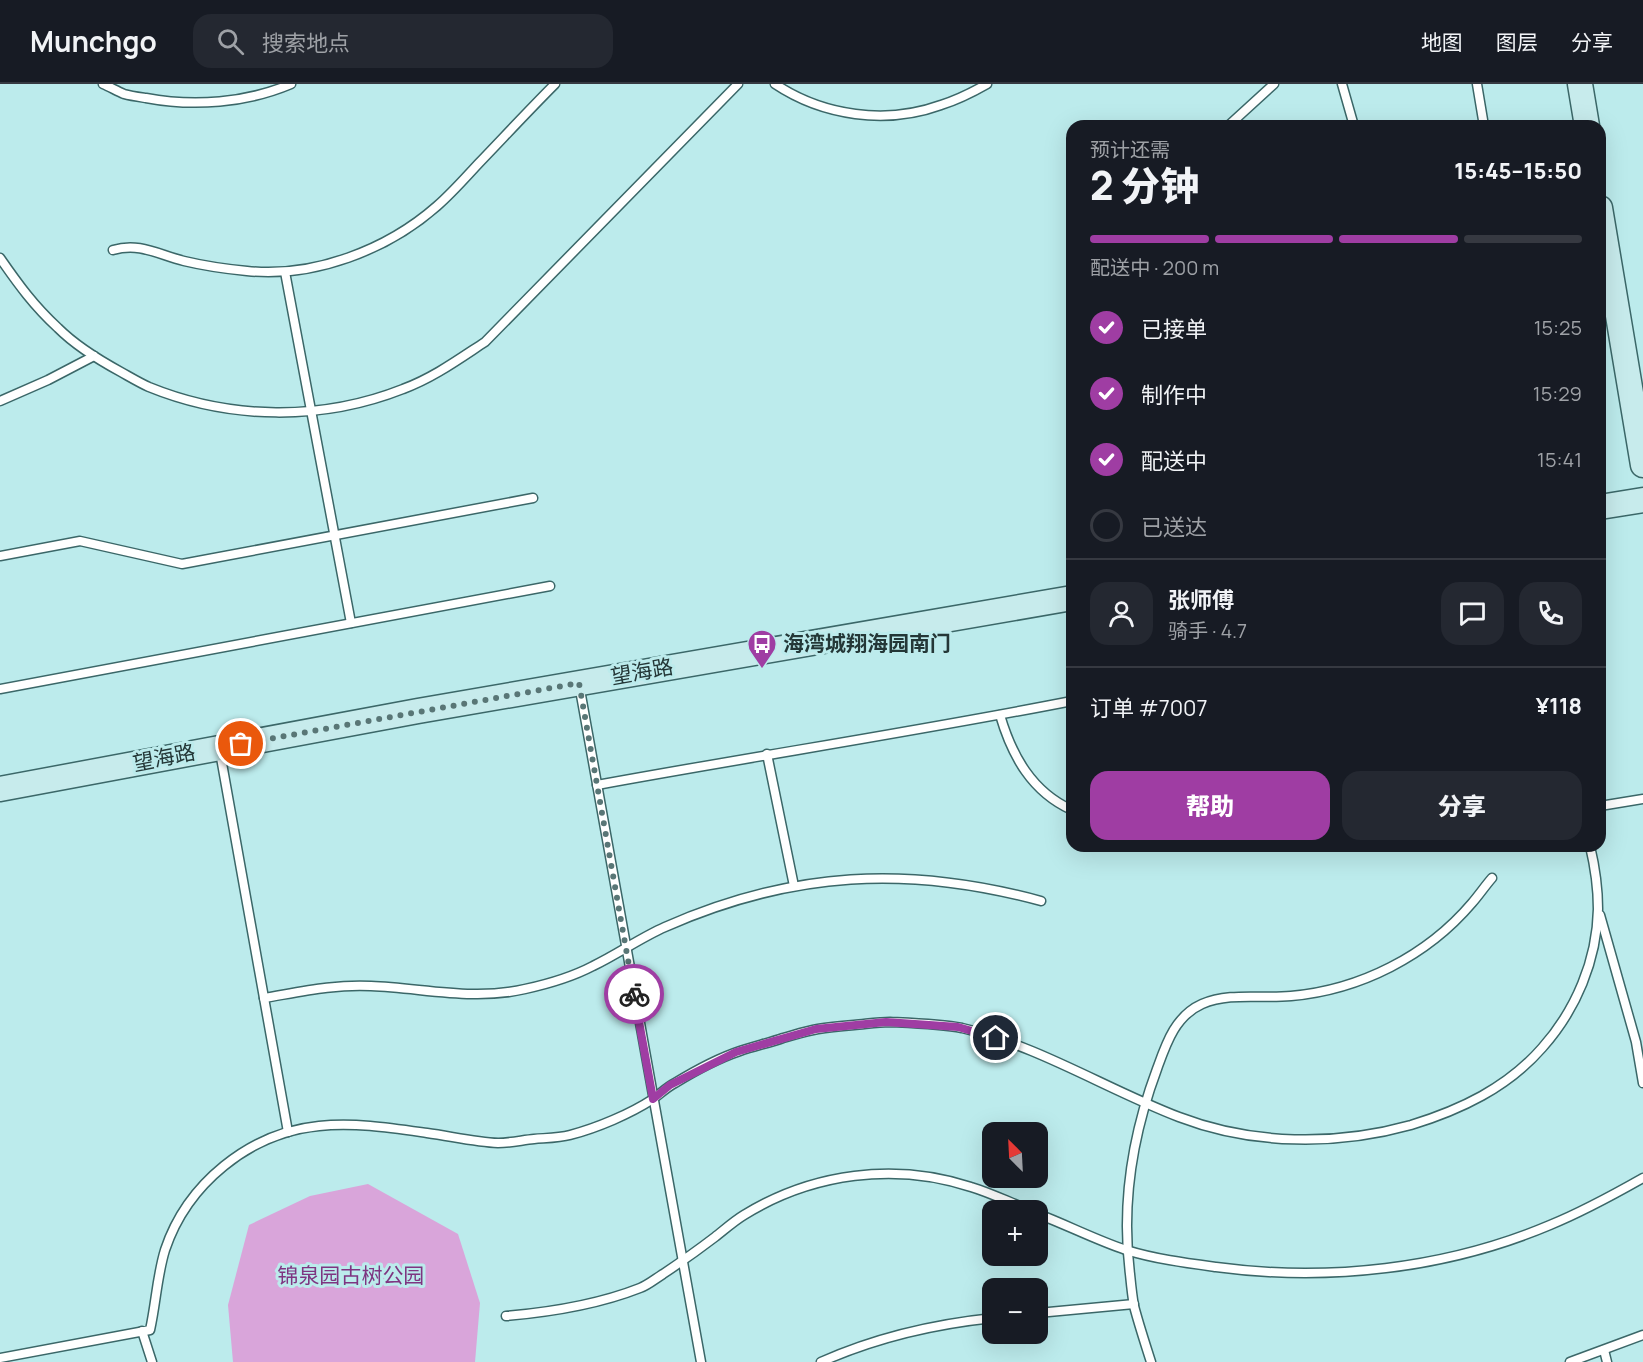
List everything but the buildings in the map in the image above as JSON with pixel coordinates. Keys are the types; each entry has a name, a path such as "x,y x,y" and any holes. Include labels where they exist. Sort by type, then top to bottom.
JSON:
{"street":[{"path":"1580,84 1584,120"},
{"path":"1606,244 1643,465"},
{"path":"1606,506 1643,500"},
{"name":"望海路","path":"0,789 579,683 1066,599"}],"lane":[{"path":"103,84 126,94 164,101 202,103 241,99 291,84"},
{"path":"113,250 126,246 138,247 183,261 217,268 251,272 285,272 326,264 366,250 403,231 437,206 555,84"},
{"path":"0,258 24,293 59,330 100,361 149,387 201,404 256,413 311,412 358,404 403,389 446,368 485,342 738,84"},
{"path":"775,84 802,99 829,109 856,115 885,116 913,113 940,106 987,84"},
{"path":"1236,120 1274,84"},
{"path":"1342,84 1352,120"},
{"path":"1477,84 1483,120"},
{"path":"285,272 351,623"},
{"path":"0,401 94,356"},
{"path":"0,556 80,541 182,564 533,498"},
{"path":"0,688 550,586"},
{"path":"579,683 701,1362"},
{"path":"597,785 1066,702"},
{"path":"1000,715 1015,756 1027,773 1041,789 1066,807"},
{"path":"219,748 288,1132"},
{"path":"767,754 794,886"},
{"path":"1606,805 1643,799"},
{"path":"7,1359 150,1330 165,1249 177,1222 212,1176 235,1157 260,1143 288,1132 316,1126 345,1125 428,1133 497,1143 568,1136 625,1116 653,1099 670,1085 736,1052 816,1029 886,1022 958,1027 1015,1044 1184,1119 1225,1130 1266,1137 1309,1140 1351,1137 1393,1130 1434,1118 1463,1106 1503,1084 1530,1062 1571,1008 1585,976 1594,944 1598,909 1596,875 1591,852"},
{"path":"1151,1362 1134,1304 1127,1250 1127,1200 1133,1151 1145,1102 1169,1036 1182,1018 1199,1005 1219,998 1273,998 1305,995 1368,978 1397,964 1424,947 1449,927 1492,878"},
{"path":"264,998 329,986 398,987 448,994 485,994 523,990 559,981 585,970 657,930 702,912 747,897 794,886 865,879 936,880 1007,892 1041,902"},
{"path":"1598,909 1636,1042 1643,1083"},
{"path":"506,1316 552,1312 598,1302 642,1287 743,1216 778,1196 815,1183 854,1175 894,1173 933,1177 972,1187 1005,1200"},
{"path":"1048,1218 1127,1250 1187,1263 1248,1272 1309,1274 1370,1270 1431,1261 1491,1246 1549,1226 1605,1200 1643,1178"},
{"path":"1048,1312 1134,1304"},
{"path":"821,1362 897,1336 982,1319"},
{"path":"142,1331 152,1362"},
{"path":"1570,1362 1643,1335"},
{"path":"1604,1350 1607,1362"}],"green space":[{"name":"锦泉园古树公园","path":"368,1184 458,1234 480,1303 475,1362 233,1362 228,1305 249,1225 310,1196"}],"way so far":[{"path":"241,744 579,683 634,994"}],"place":[{"name":"海湾城翔海园南门","path":"762,670"}],"route":[{"path":"634,994 653,1099 670,1085 736,1052 816,1029 886,1022 958,1027 996,1038"}]}
